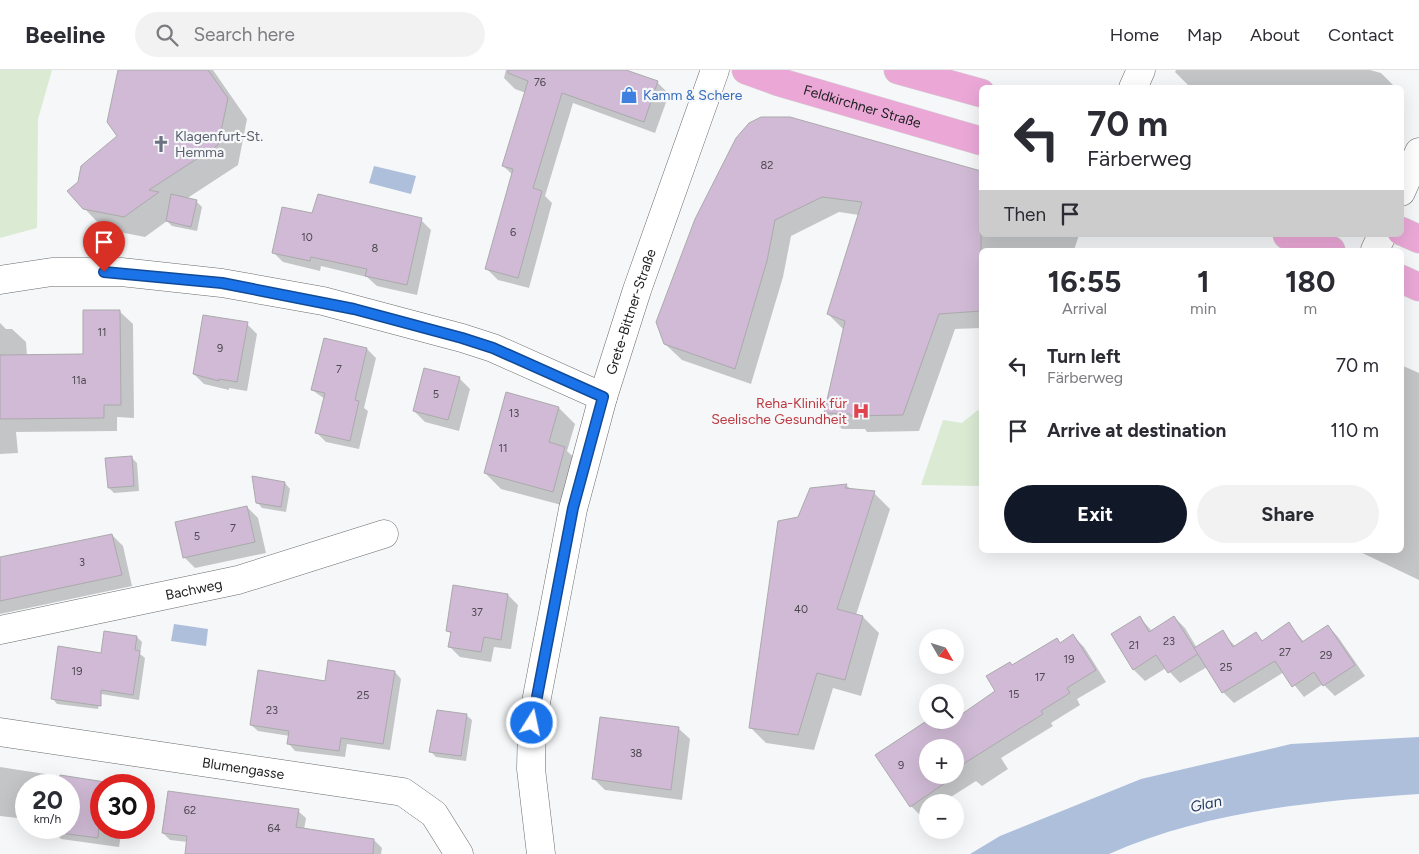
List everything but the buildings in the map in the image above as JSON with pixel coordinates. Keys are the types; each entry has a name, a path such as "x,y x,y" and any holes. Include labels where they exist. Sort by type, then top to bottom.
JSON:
{"main road":[{"name":"Feldkirchner Straße","path":"746,70 779,82 979,140"},
{"path":"898,70 979,92"},
{"path":"1404,232 1419,239"},
{"path":"1293,237 1325,248"},
{"path":"1404,280 1419,288"}],"street":[{"name":"Grete-Bittner-Straße","path":"541,854 531,770 532,723 573,508 603,397 637,290 715,70"},
{"path":"1134,85 1141,70"},
{"path":"1404,185 1419,152"},
{"path":"0,280 52,272 121,272 222,283 323,301 478,343 603,397"},
{"name":"Bachweg","path":"0,630 238,580 384,534"},
{"name":"Blumengasse","path":"0,732 403,792 434,814 459,854"}],"green space":[{"path":"0,70 52,70 38,119 37,228 0,238"},
{"path":"979,410 979,486 921,485 943,420 962,423"}],"water":[{"path":"374,166 416,176 411,194 369,183"},
{"path":"174,624 208,629 206,646 171,641"},
{"name":"Glan","path":"1419,737 1419,794 1340,800 1261,810 1184,827 1146,839 1109,854 970,854 1000,836 1141,779 1291,744"}],"place":[{"name":"Kamm & Schere","path":"629,95"},
{"name":"Klagenfurt-St. Hemma","path":"161,144"},
{"name":"Reha-Klinik für Seelische Gesundheit","path":"861,411"}],"route":[{"path":"104,272 121,272 222,283 323,301 493,348 603,397 573,508 542,662 532,723"}]}
